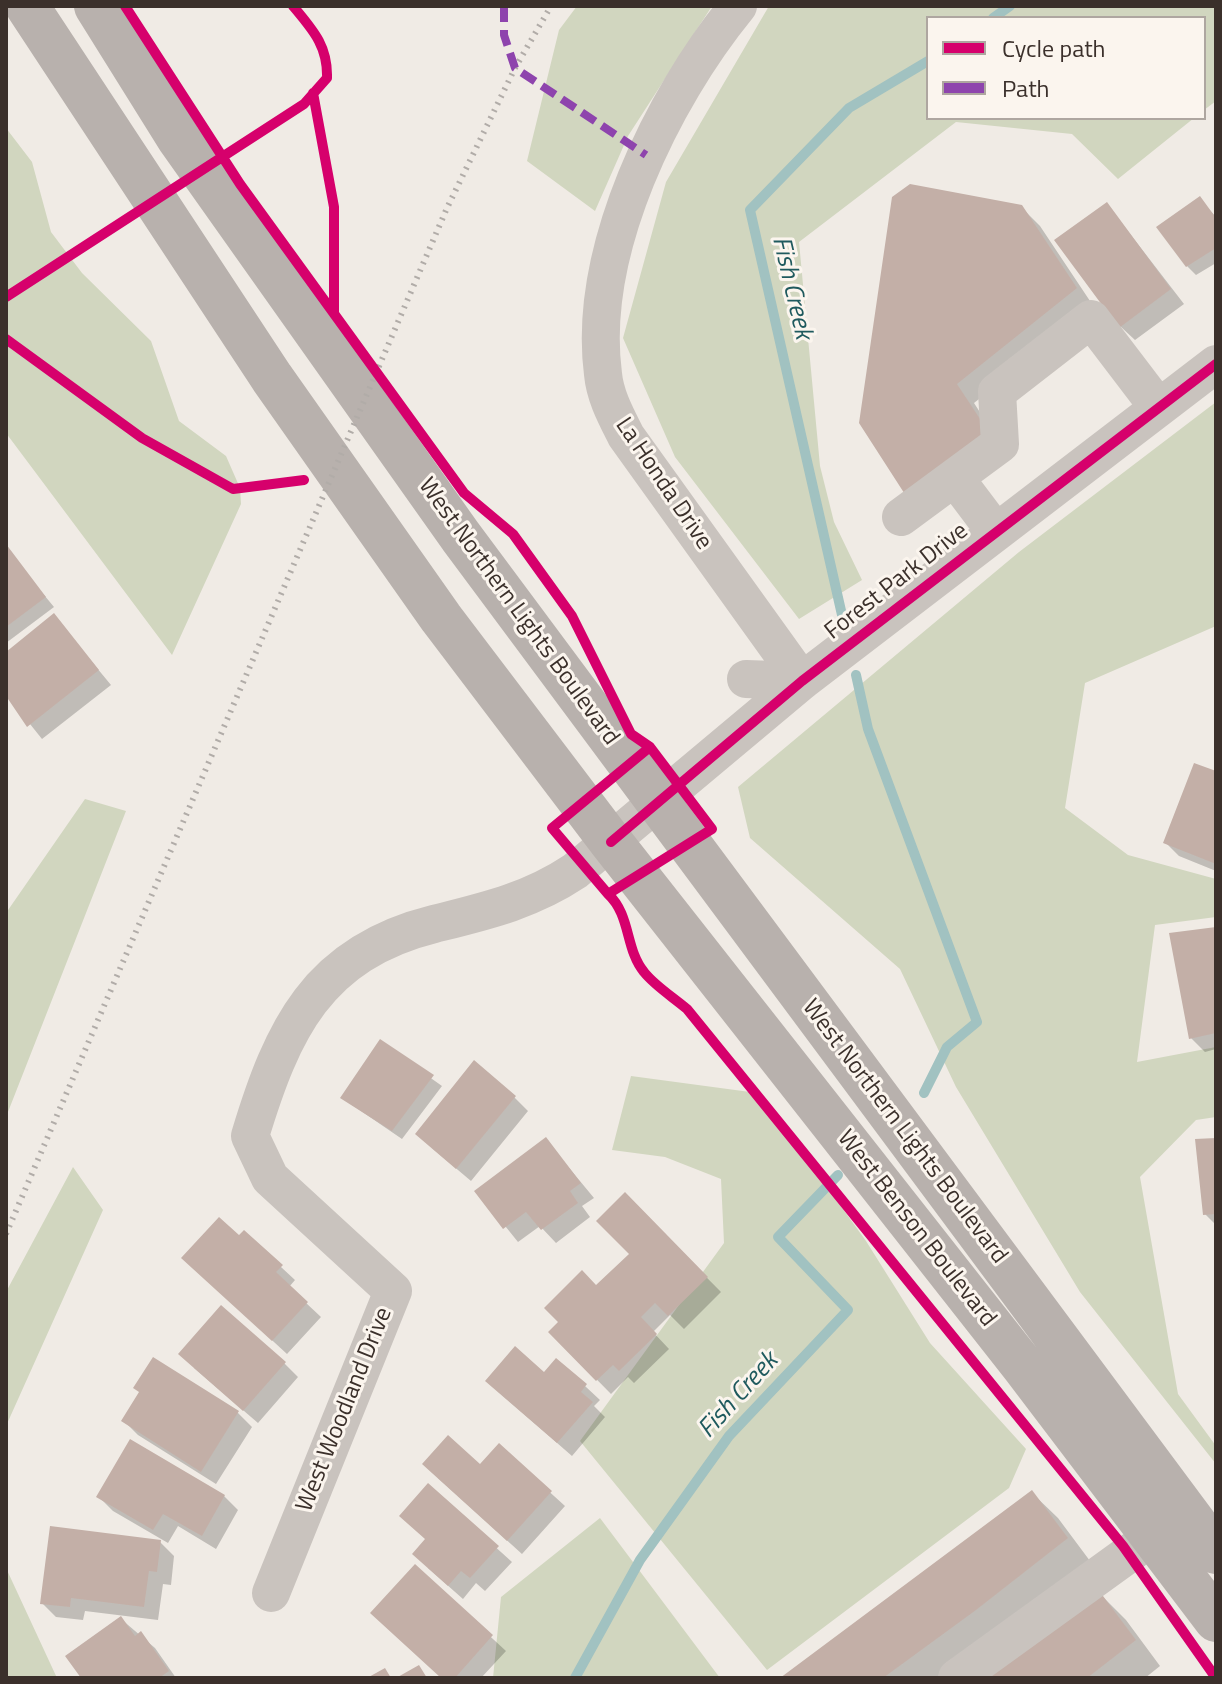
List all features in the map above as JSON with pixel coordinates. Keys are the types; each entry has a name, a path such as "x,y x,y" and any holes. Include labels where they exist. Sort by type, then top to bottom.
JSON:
{"main road":[{"path":"27,6 272,378 441,618 611,842"},
{"name":"West Northern Lights Boulevard","path":"96,6 179,139 461,537 1216,1552"},
{"name":"West Benson Boulevard","path":"611,842 1023,1366 1216,1620"}],"street":[{"name":"La Honda Drive","path":"738,6 713,37 646,155 617,227 600,309 603,375 610,405 626,436 802,681"},
{"path":"901,517 1000,444 997,392 1091,319 1158,407"},
{"name":"Forest Park Drive","path":"611,842 802,681 1216,364"},
{"path":"955,478 995,531"},
{"path":"746,679 802,681"},
{"name":"West Woodland Drive","path":"271,1593 408,1289 270,1178 250,1136 279,1049 300,1013 326,980 359,955 399,936 508,906 544,892 611,842"},
{"path":"957,1678 1152,1537"}],"green space":[{"path":"577,6 712,6 628,136 595,211 527,161 559,30"},
{"path":"769,6 1216,6 1216,101 1206,108 1206,16 926,16 926,120 1192,120 1118,179 1072,134 956,122 799,242 820,466 834,522 862,580 799,619 675,457 623,338 666,182"},
{"path":"6,128 32,162 51,232 82,273 151,341 179,421 226,456 240,488 241,504 172,655 6,433"},
{"path":"1216,402 1216,626 1085,683 1065,808 1128,855 1216,879 1216,917 1155,925 1137,1062 1216,1047 1216,1117 1196,1120 1140,1177 1178,1394 1216,1446 1216,1464 1080,1292 956,1087 900,969 750,838 738,787 1019,552"},
{"path":"85,799 126,811 6,1117 6,913"},
{"path":"631,1076 750,1092 811,1165 866,1241 930,1343 1026,1449 1009,1488 767,1670 580,1441 724,1243 721,1179 665,1157 612,1150"},
{"path":"73,1167 103,1210 6,1426 6,1292"},
{"path":"600,1518 720,1678 493,1678 501,1597"},
{"path":"6,1568 57,1678 6,1678"}],"building":[{"path":"910,184 1022,205 1077,288 957,384 990,434 908,499 859,423 892,197"},
{"path":"1200,196 1216,218 1216,248 1186,267 1156,227"},
{"path":"1107,202 1171,289 1119,328 1054,240"},
{"path":"6,544 46,597 6,627"},
{"path":"54,613 99,670 27,727 6,696 6,652"},
{"path":"1194,763 1216,771 1216,864 1163,843"},
{"path":"1216,927 1216,1033 1189,1039 1169,933"},
{"path":"380,1039 434,1075 392,1131 340,1098"},
{"path":"474,1060 516,1096 456,1169 415,1134"},
{"path":"546,1137 581,1183 570,1191 578,1203 541,1230 526,1212 503,1229 474,1191"},
{"path":"1216,1138 1216,1214 1203,1215 1195,1139"},
{"path":"625,1192 708,1277 668,1316 655,1303 641,1317 657,1334 619,1371 613,1365 596,1381 548,1332 558,1322 544,1308 582,1270 596,1285 629,1254 596,1221"},
{"path":"219,1217 239,1235 244,1230 283,1265 276,1272 308,1302 272,1341 181,1258"},
{"path":"221,1305 286,1362 243,1411 178,1354"},
{"path":"515,1346 544,1372 556,1358 587,1384 581,1392 593,1402 557,1443 485,1381"},
{"path":"153,1357 239,1411 201,1472 121,1421 139,1392 133,1388"},
{"path":"448,1435 480,1464 499,1443 552,1491 507,1541 422,1464"},
{"path":"130,1439 225,1495 202,1536 163,1514 153,1530 96,1497"},
{"path":"428,1483 499,1546 470,1578 461,1571 448,1586 412,1554 425,1539 399,1516"},
{"path":"1032,1490 1068,1538 976,1610 883,1678 780,1678"},
{"path":"50,1526 161,1540 157,1572 149,1571 144,1607 71,1598 70,1607 40,1604"},
{"path":"415,1564 493,1635 455,1678 441,1678 370,1613"},
{"path":"1100,1592 1136,1640 1087,1678 985,1678"},
{"path":"121,1616 135,1636 141,1631 169,1671 159,1678 81,1678 65,1656"},
{"path":"419,1665 427,1678 396,1678"},
{"path":"385,1668 391,1678 367,1678"}],"waterway":[{"name":"Fish Creek","path":"996,16 1010,6"},
{"name":"Fish Creek","path":"842,615 750,210 849,108 926,62"},
{"name":"Fish Creek","path":"856,675 868,729 977,1022 947,1047 924,1093"},
{"name":"Fish Creek","path":"575,1678 640,1560 729,1436 848,1310 778,1237 838,1175"}],"railway":[{"path":"6,1234 447,208 515,68 551,6"}],"marked path":[{"path":"504,6 504,35 515,68 646,155"}],"cycle path":[{"path":"125,6 240,184 464,493 513,534 572,616 631,734 650,747 712,829 608,894 552,828 650,747"},
{"path":"6,297 304,104 327,78 327,67 318,39 293,6"},
{"path":"313,93 334,207 334,312"},
{"path":"6,339 142,438 233,489 304,480"},
{"path":"611,842 802,681 1216,364"},
{"path":"608,894 621,912 634,953 644,972 687,1009 1123,1546 1216,1678"}]}
